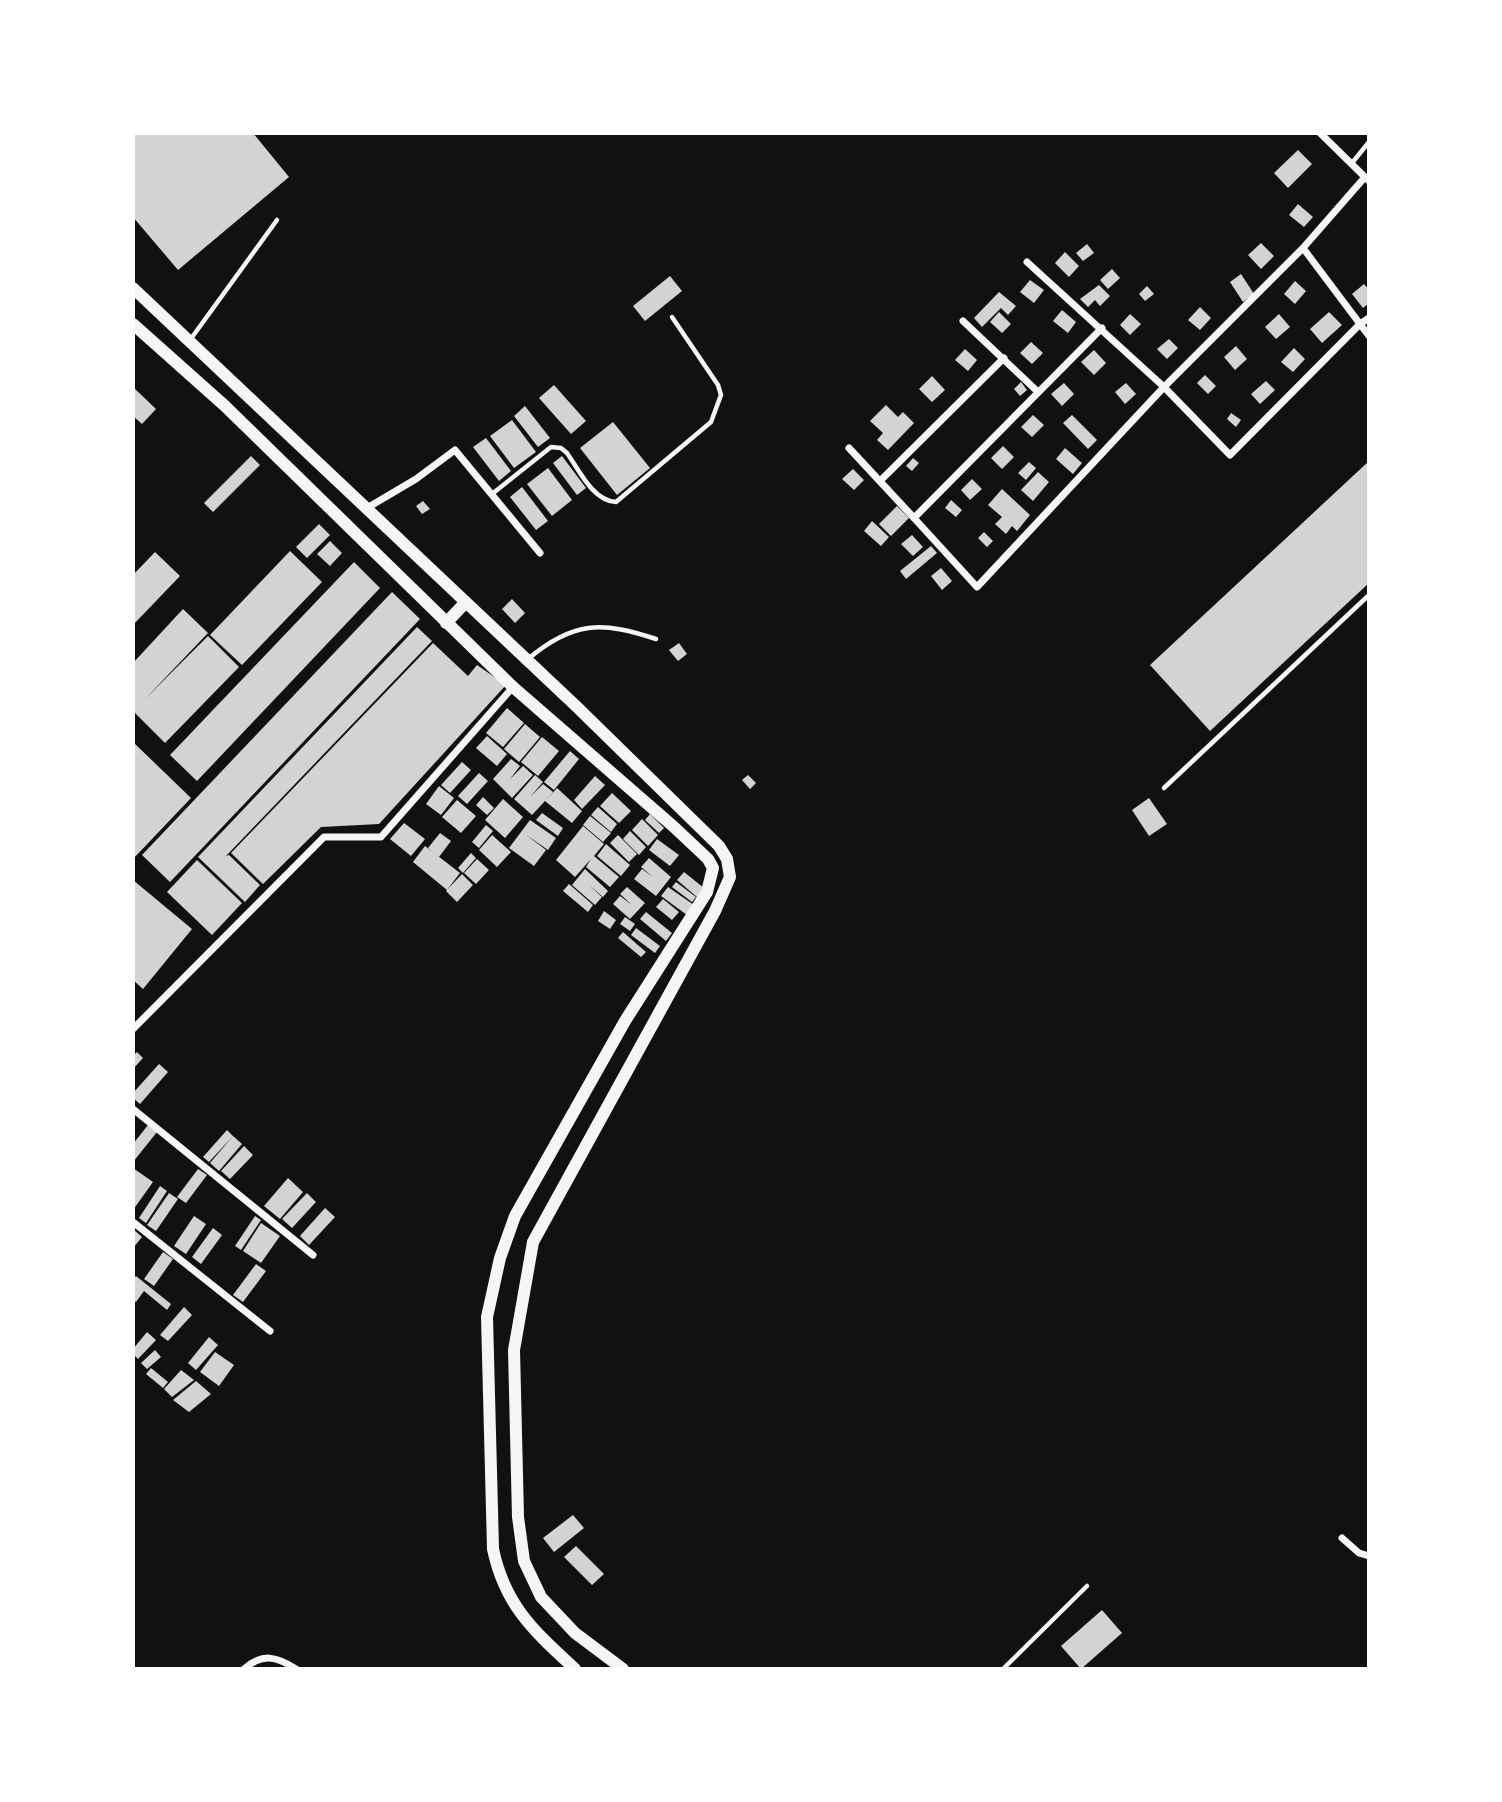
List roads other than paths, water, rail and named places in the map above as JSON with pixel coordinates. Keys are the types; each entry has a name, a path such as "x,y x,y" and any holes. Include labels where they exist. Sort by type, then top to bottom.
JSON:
{"street":[{"path":"849,448 978,587 1164,387 1303,248 1367,179 1320,133"},
{"path":"1303,248 1369,336"},
{"path":"1027,262 1102,328 1230,455 1369,318"},
{"path":"133,288 528,660 719,846 727,859 730,877 692,955 533,1242 514,1350 518,1517 524,1561 541,1597 575,1633 623,1669"},
{"path":"963,321 1037,391"},
{"path":"133,324 225,406 513,687 674,827 708,859 713,868 707,892 625,1021 515,1216 500,1258 487,1317 493,1549 499,1578 524,1622 575,1669"},
{"path":"914,518 1102,328"},
{"path":"881,480 1004,358"},
{"path":"367,508 416,479 456,450 540,553"},
{"path":"446,624 466,602"},
{"path":"133,1029 324,837 382,837 513,687"},
{"path":"133,1109 313,1255"},
{"path":"133,1222 270,1331"},
{"path":"1342,1538 1359,1553 1369,1556"},
{"path":"244,1669 256,1659 269,1657 296,1669"}],"lane":[{"path":"1352,163 1369,142"},
{"path":"190,341 277,220"},
{"path":"492,494 551,447 561,448 567,453 597,495 606,502 616,502 710,422 721,395 718,384 672,317"},
{"path":"1164,788 1369,595"},
{"path":"528,660 563,635 584,627 620,627 656,639"},
{"path":"1003,1669 1087,1586"}]}
